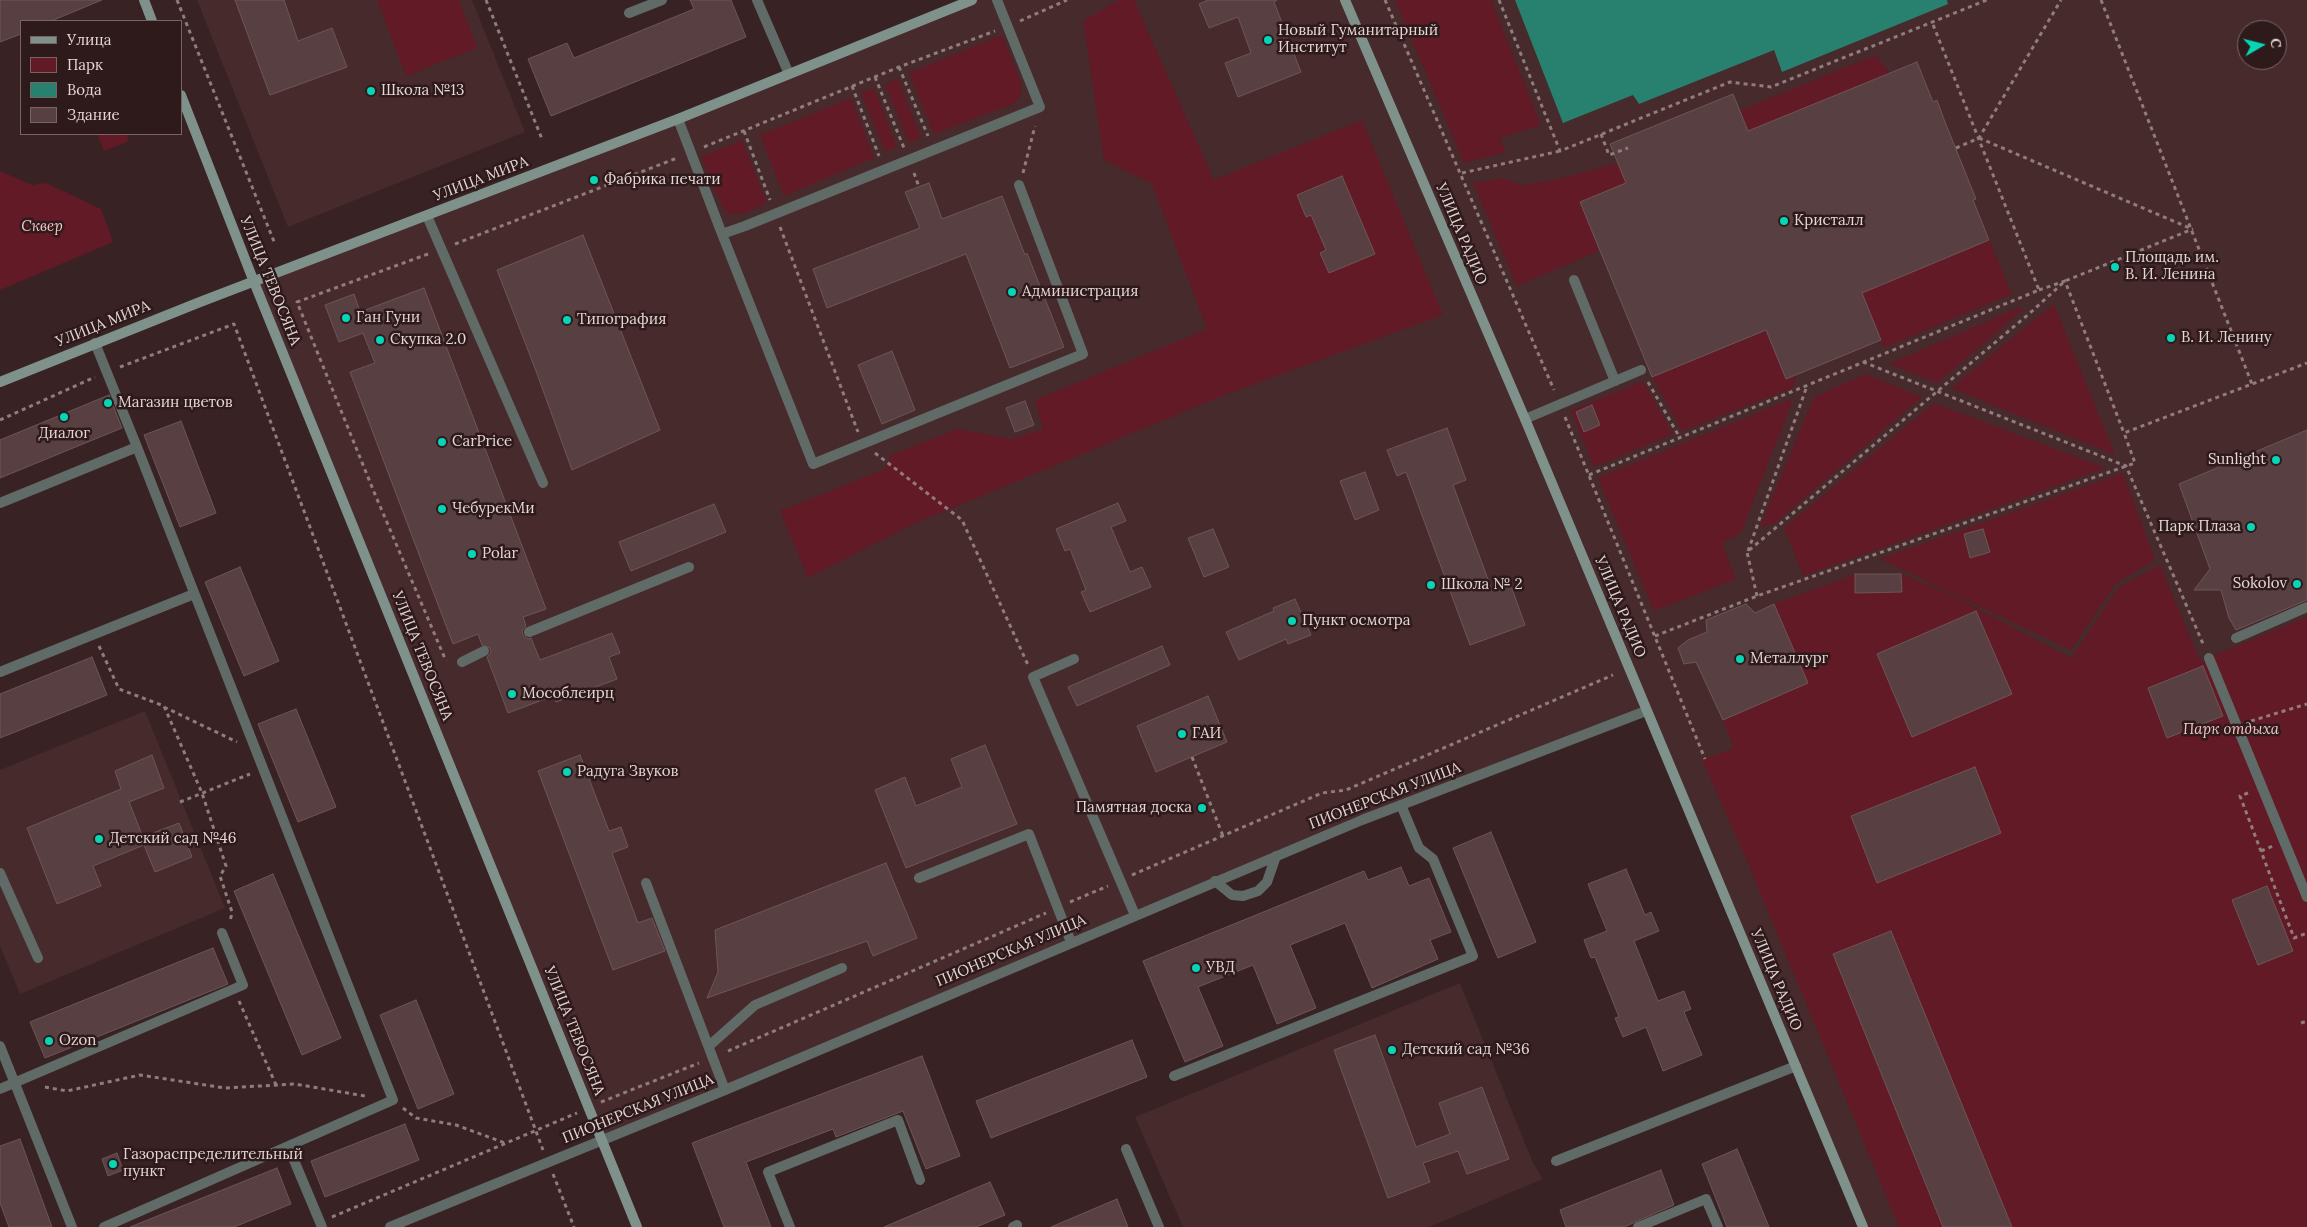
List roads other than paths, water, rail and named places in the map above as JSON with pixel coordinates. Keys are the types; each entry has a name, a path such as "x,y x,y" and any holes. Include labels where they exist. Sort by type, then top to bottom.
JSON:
{"main road":[{"path":"144,0 152,20"},
{"name":"УЛИЦА МИРА","path":"0,382 95,343 678,119 972,0"},
{"name":"УЛИЦА РАДИО","path":"1345,0 1525,419 1863,1227"},
{"name":"УЛИЦА ТЕВОСЯНА","path":"182,98 254,282 600,1140 637,1227"}],"street":[{"path":"629,13 662,0"},
{"path":"757,0 789,74"},
{"path":"722,234 909,161 1040,107 997,0"},
{"path":"678,119 813,464 1083,354 1019,185"},
{"path":"427,216 542,484"},
{"path":"1574,280 1615,381"},
{"path":"95,343 393,1100 104,1227"},
{"path":"1525,419 1642,370"},
{"path":"0,503 137,447"},
{"path":"529,632 689,567"},
{"path":"0,672 194,594"},
{"path":"2236,638 2307,608"},
{"path":"462,662 484,652"},
{"path":"2209,658 2307,897"},
{"path":"1074,659 1032,677 1135,915"},
{"name":"ПИОНЕРСКАЯ УЛИЦА","path":"390,1227 725,1090 1215,881 1401,805 1646,711"},
{"path":"1174,1076 1473,956 1433,859 1418,848 1401,805"},
{"path":"919,878 1029,834 1071,942"},
{"path":"1215,881 1232,896 1243,896 1258,891 1267,882 1276,856"},
{"path":"0,873 38,958"},
{"path":"646,883 725,1090"},
{"path":"0,1089 243,985 222,933"},
{"path":"709,1046 754,1005 842,968"},
{"path":"0,1046 72,1227"},
{"path":"1556,1161 1796,1066"},
{"path":"790,1227 768,1172 898,1120 920,1180"},
{"path":"288,1146 321,1224"},
{"path":"1126,1149 1159,1227"},
{"path":"1638,1227 1706,1199 1718,1227"}],"water":[{"path":"1515,0 1947,0 1948,4 1782,72 1774,50 1639,104 1633,95 1563,123"}],"place":[{"name":"Новый Гуманитарный Институт","path":"1268,40"},
{"name":"Школа №13","path":"371,91"},
{"name":"Фабрика печати","path":"594,180"},
{"name":"Кристалл","path":"1784,221"},
{"name":"Площадь им. В. И. Ленина","path":"2115,267"},
{"name":"Администрация","path":"1012,292"},
{"name":"Ган Гуни","path":"346,318"},
{"name":"Типография","path":"567,320"},
{"name":"В. И. Ленину","path":"2171,338"},
{"name":"Скупка 2.0","path":"380,340"},
{"name":"Магазин цветов","path":"108,403"},
{"name":"Диалог","path":"64,417"},
{"name":"CarPrice","path":"442,442"},
{"name":"Sunlight","path":"2276,460"},
{"name":"ЧебурекМи","path":"442,509"},
{"name":"Парк Плаза","path":"2251,527"},
{"name":"Polar","path":"472,554"},
{"name":"Sokolov","path":"2297,584"},
{"name":"Школа № 2","path":"1431,585"},
{"name":"Пункт осмотра","path":"1292,621"},
{"name":"Металлург","path":"1740,659"},
{"name":"Мособлеирц","path":"512,694"},
{"name":"ГАИ","path":"1182,734"},
{"name":"Радуга Звуков","path":"567,772"},
{"name":"Памятная доска","path":"1202,808"},
{"name":"Детский сад №46","path":"99,839"},
{"name":"УВД","path":"1196,968"},
{"name":"Ozon","path":"49,1041"},
{"name":"Детский сад №36","path":"1392,1050"},
{"name":"Газораспределительный пункт","path":"113,1164"}],"park label":[{"name":"Сквер","path":"42,227"},
{"name":"Парк отдыха","path":"2231,730"}]}
